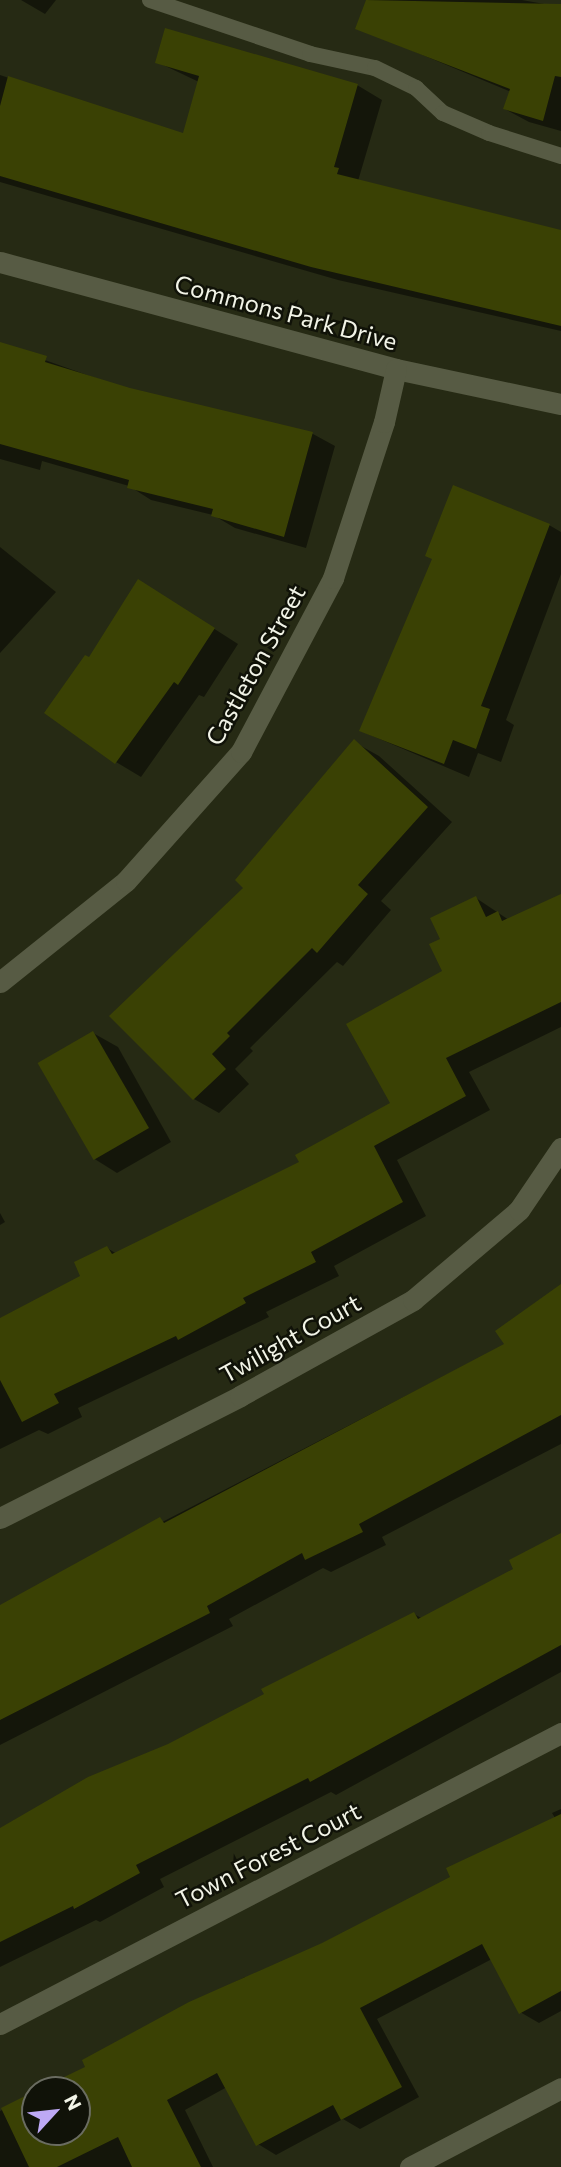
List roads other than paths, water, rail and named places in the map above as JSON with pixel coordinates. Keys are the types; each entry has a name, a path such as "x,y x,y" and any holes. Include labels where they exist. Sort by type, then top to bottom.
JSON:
{"street":[{"name":"Commons Park Drive","path":"0,262 396,369 561,404"},
{"name":"Castleton Street","path":"0,982 126,881 241,752 334,578 384,422 396,369"},
{"name":"Twilight Court","path":"0,1518 240,1396 413,1300 519,1210 561,1148"},
{"name":"Town Forest Court","path":"0,2024 561,1733"},
{"path":"410,2167 561,2088"}],"lane":[{"path":"150,0 310,54 376,68 416,89 443,113 489,133 561,156"}]}
